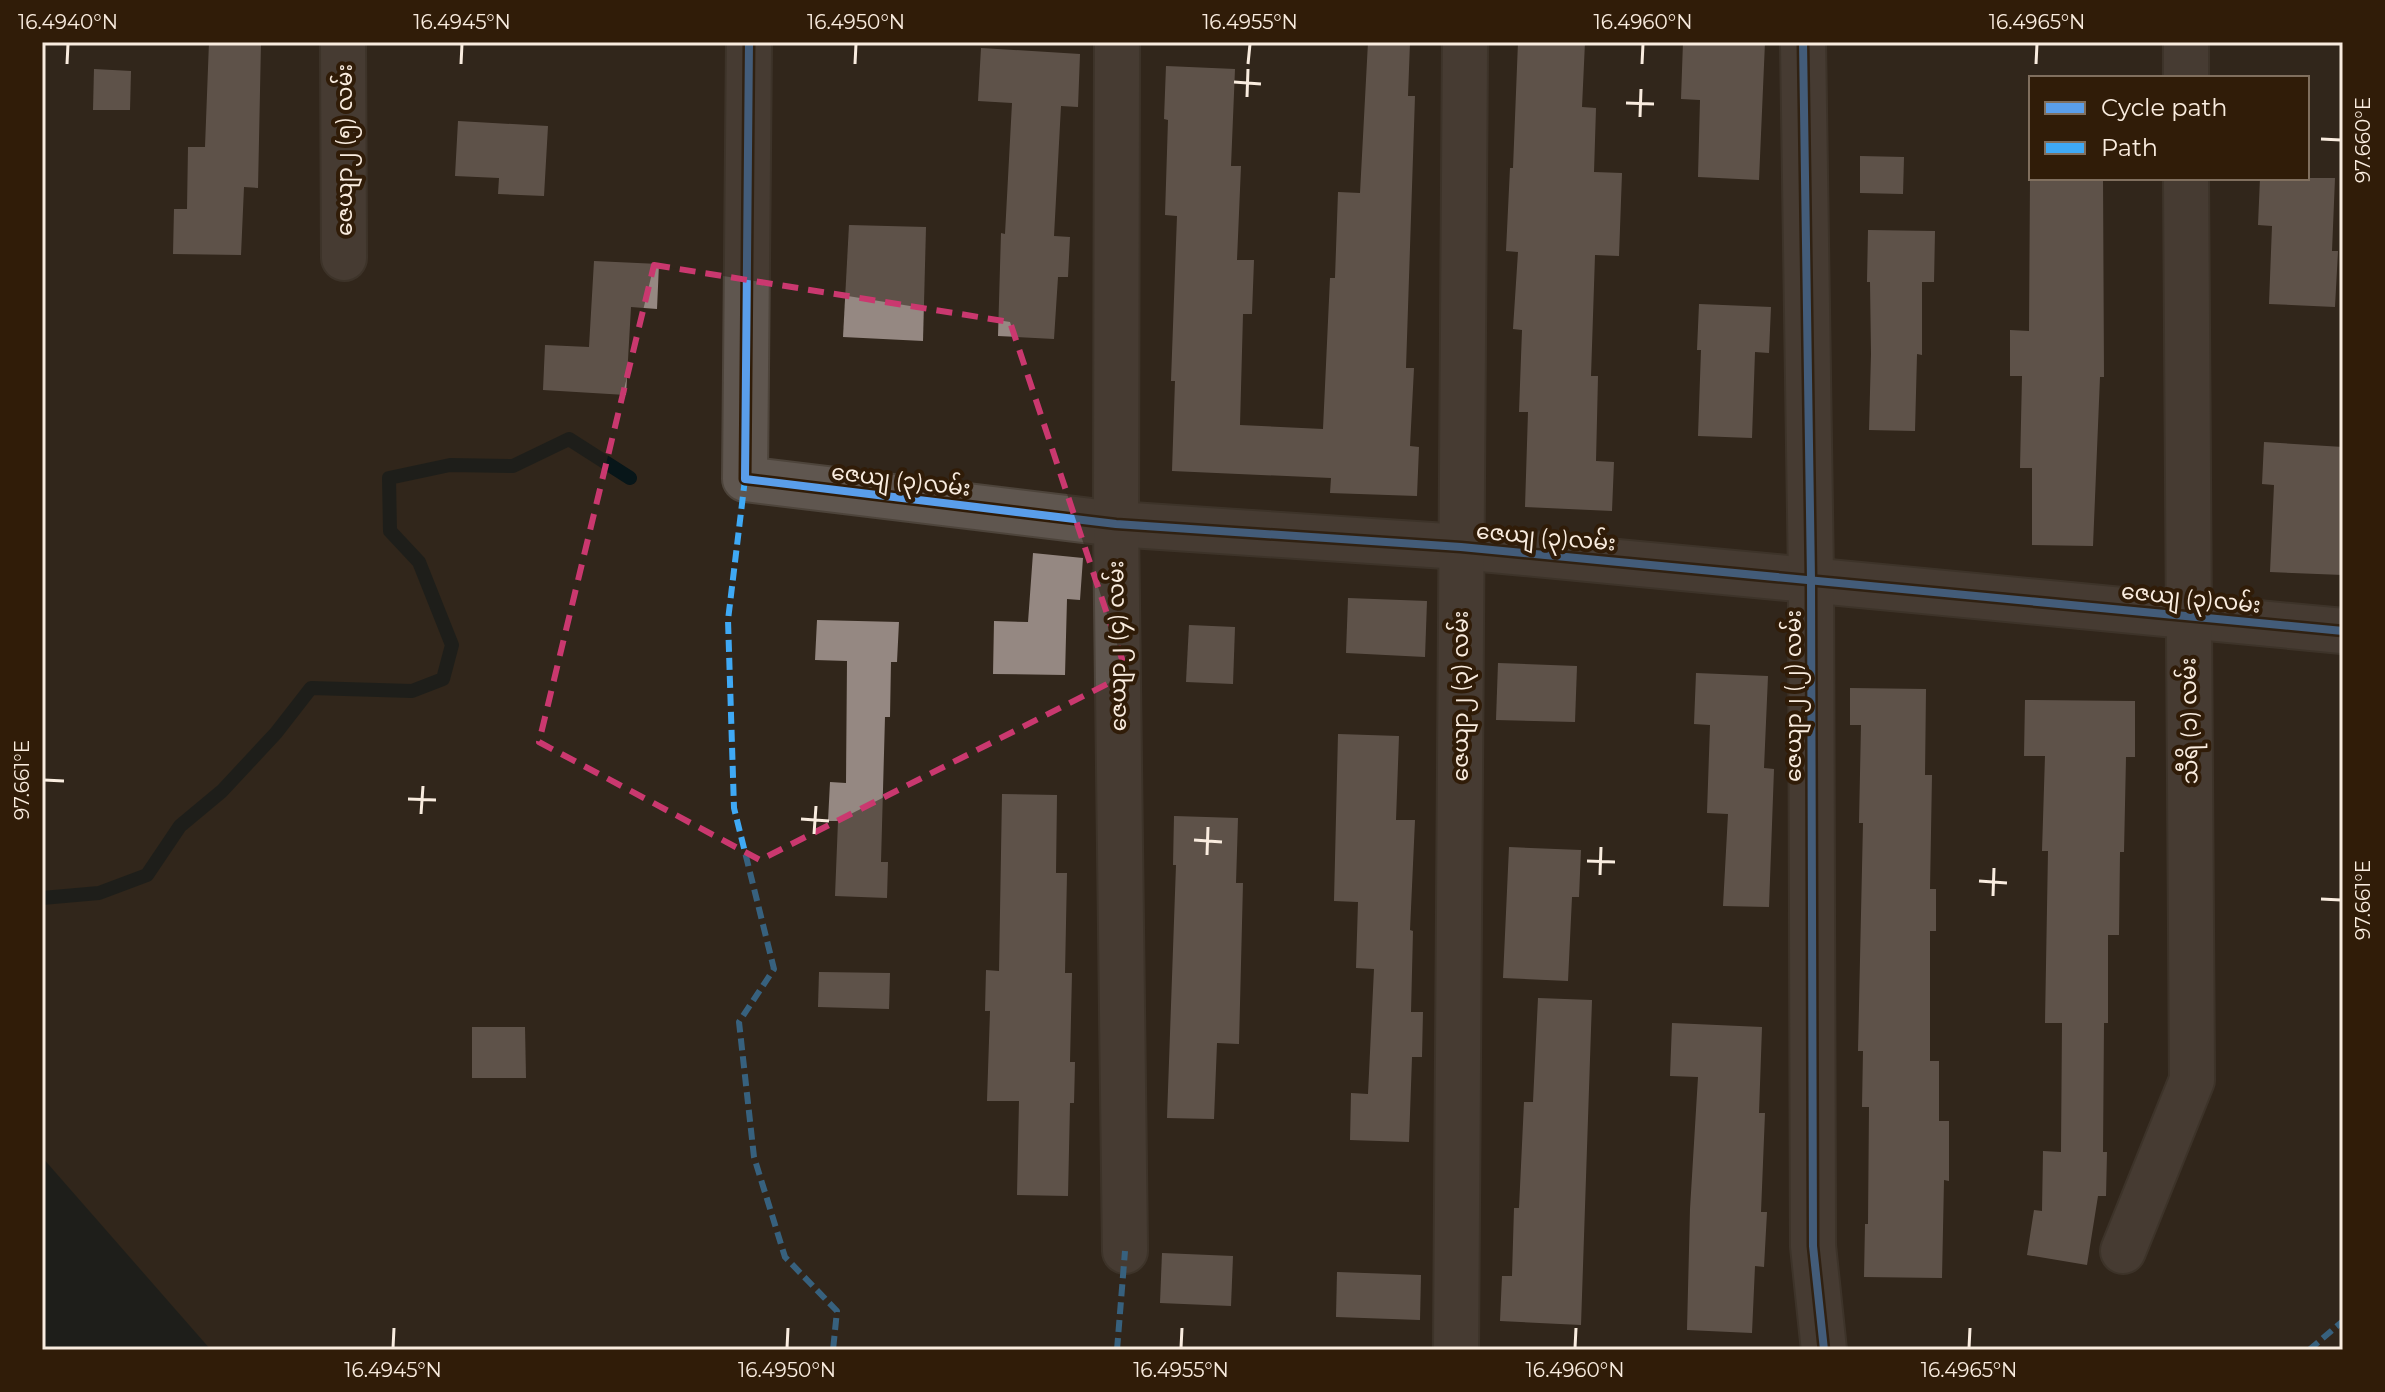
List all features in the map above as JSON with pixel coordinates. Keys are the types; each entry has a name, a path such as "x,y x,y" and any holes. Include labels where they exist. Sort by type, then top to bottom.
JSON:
{"street":[{"name":"ဇေယျာ၂ (၅) လမ်း","path":"343,42 344,258"},
{"name":"ဇေယျ (၃)လမ်း","path":"749,42 745,479 1116,524 1461,547 2343,631"},
{"name":"ဇေယျာ၂ (၄) လမ်း","path":"1117,42 1116,524 1125,1251"},
{"name":"ဇေယျာ၂ (၃) လမ်း","path":"1456,1350 1465,42"},
{"name":"ဇေယျာ၂ (၂) လမ်း","path":"1803,42 1811,579 1813,1246 1824,1350"},
{"path":"2186,42 2186,76"},
{"name":"သီရိ (၁) လမ်း","path":"2123,1251 2192,1080 2186,180"}],"highlighted area":[{"path":"654,265 1010,322 1127,674 760,860 539,742"}],"shaded area":[{"path":"42,1157 211,1350 42,1350"}],"building":[{"path":"209,42 261,42 258,188 244,187 241,255 173,254 174,209 187,209 188,147 205,147"},
{"path":"1368,42 1410,42 1408,96 1415,96 1406,368 1414,368 1410,446 1419,447 1417,496 1330,493 1331,478 1172,471 1175,381 1171,381 1177,216 1165,215 1166,66 1235,69 1231,166 1241,166 1237,260 1254,260 1252,314 1243,314 1240,425 1323,429 1330,278 1335,278 1338,192 1360,193"},
{"path":"1518,42 1585,42 1582,107 1596,108 1594,172 1622,173 1619,256 1595,255 1591,376 1598,376 1596,461 1614,462 1612,511 1525,507 1528,412 1519,412 1522,330 1513,329 1518,252 1506,251"},
{"path":"1683,42 1765,42 1759,180 1698,177 1700,100 1681,99"},
{"path":"981,48 1080,54 1078,107 1061,106 1054,236 1070,237 1068,277 1058,277 1054,339 998,336 1001,233 1005,234 1012,103 978,101"},
{"path":"94,69 131,71 130,110 93,110"},
{"path":"458,121 548,126 544,196 498,194 499,178 455,176"},
{"path":"1860,156 1904,157 1903,194 1860,193"},
{"path":"2335,178 2332,251 2338,251 2335,307 2269,304 2272,226 2258,225 2260,180"},
{"path":"2030,180 2103,180 2104,377 2100,377 2093,546 2032,545 2032,468 2020,468 2022,376 2010,376 2010,330 2029,331"},
{"path":"849,225 926,227 923,341 843,337"},
{"path":"1868,230 1935,231 1934,282 1922,282 1922,355 1917,354 1915,431 1869,430"},
{"path":"594,261 659,264 657,309 631,307 626,395 543,390 545,345 589,347"},
{"path":"1699,304 1771,307 1769,353 1755,352 1752,438 1698,436"},
{"path":"2264,442 2343,447 2343,575 2270,572 2274,485 2262,484"},
{"path":"1033,553 1083,558 1080,600 1067,599 1065,675 993,674 994,621 1028,622"},
{"path":"1348,598 1427,601 1425,657 1346,653"},
{"path":"817,620 899,622 897,662 891,662 890,717 885,717 881,862 888,862 887,898 835,896 838,821 828,821 830,782 846,783 847,661 815,660"},
{"path":"1189,625 1235,627 1233,684 1186,682"},
{"path":"1498,663 1577,666 1575,722 1496,720"},
{"path":"1696,673 1768,676 1764,768 1774,769 1769,907 1723,906 1728,814 1707,813 1710,725 1694,724"},
{"path":"1850,688 1926,689 1925,775 1932,775 1930,889 1936,889 1936,931 1930,931 1930,1061 1939,1061 1939,1121 1949,1121 1949,1181 1944,1180 1942,1278 1864,1277 1865,1224 1868,1224 1869,1107 1862,1107 1863,1051 1858,1051 1863,823 1859,823 1861,725 1850,725"},
{"path":"2025,700 2135,701 2135,757 2126,757 2119,935 2108,935 2103,1152 2107,1152 2106,1196 2098,1196 2087,1265 2027,1255 2034,1210 2042,1211 2043,1151 2061,1152 2062,1023 2045,1023 2048,851 2042,851 2045,756 2024,756"},
{"path":"1338,734 1399,736 1396,820 1415,820 1410,930 1413,931 1411,1012 1423,1012 1422,1057 1412,1057 1409,1142 1350,1140 1351,1093 1368,1094 1374,969 1356,968 1358,902 1334,901"},
{"path":"1002,794 1057,795 1056,873 1067,873 1065,973 1072,973 1070,1062 1075,1062 1074,1103 1070,1103 1068,1196 1017,1195 1019,1101 987,1101 990,1011 985,1011 986,970 999,971"},
{"path":"1174,816 1238,818 1236,883 1243,883 1239,1044 1217,1043 1214,1119 1167,1118 1176,865 1173,865"},
{"path":"1509,847 1581,850 1579,897 1572,897 1568,981 1503,978"},
{"path":"819,972 890,973 889,1009 818,1007"},
{"path":"1538,998 1592,1000 1581,1325 1500,1321 1502,1276 1512,1276 1514,1208 1519,1208 1524,1102 1533,1102"},
{"path":"1672,1023 1762,1027 1759,1113 1765,1113 1761,1212 1767,1212 1764,1267 1755,1266 1752,1333 1687,1330 1698,1077 1670,1076"},
{"path":"472,1027 525,1027 526,1078 472,1078"},
{"path":"1162,1253 1233,1256 1231,1306 1160,1303"},
{"path":"1337,1272 1421,1275 1420,1320 1336,1317"}],"waterway":[{"path":"42,898 99,893 147,875 180,826 222,791 276,733 311,688 412,691 443,679 452,645 419,562 390,531 389,478 450,465 513,466 569,439 630,478"}],"marked path":[{"path":"745,479 728,620 734,808 774,969 739,1022 754,1157 785,1257 837,1311 833,1350"},
{"path":"1117,1350 1125,1251"},
{"path":"2309,1350 2343,1321"}],"cycle path":[{"path":"749,42 745,479 1116,524 1461,547 2343,631"},
{"path":"1803,42 1811,579 1813,1246 1824,1350"}]}
